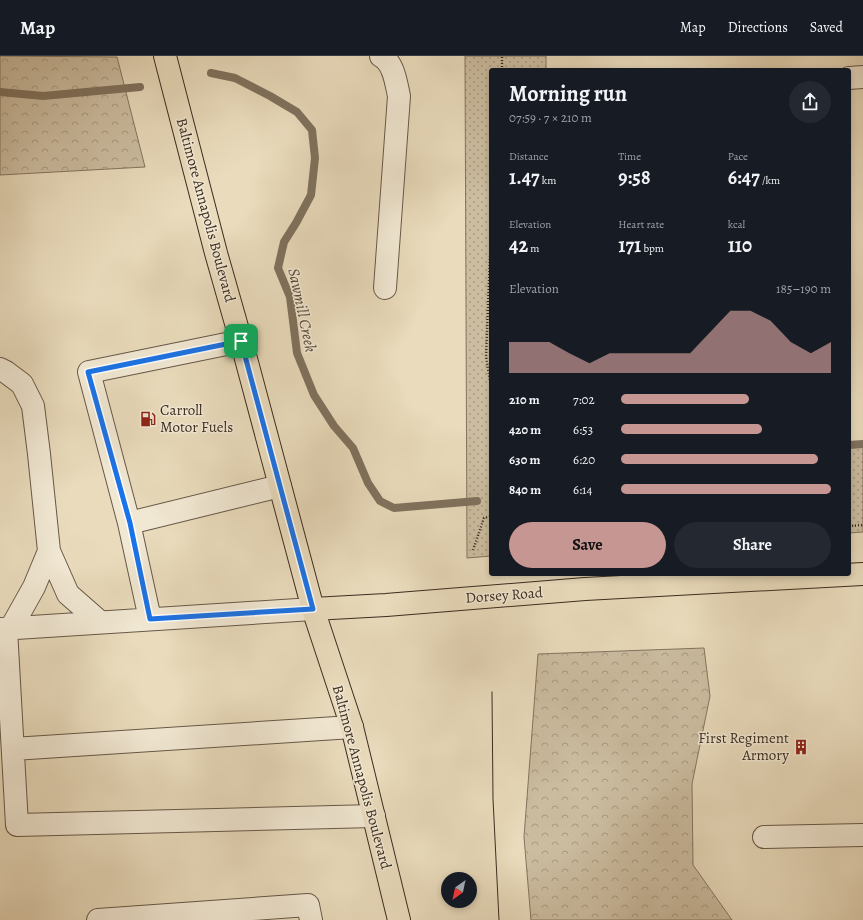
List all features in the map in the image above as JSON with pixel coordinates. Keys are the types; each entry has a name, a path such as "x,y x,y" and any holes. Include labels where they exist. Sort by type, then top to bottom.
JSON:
{"main road":[{"name":"Baltimore Annapolis Boulevard","path":"165,56 216,253 313,609 352,727 399,920"},
{"name":"Dorsey Road","path":"851,575 863,574"},
{"name":"Dorsey Road","path":"313,609 386,605 585,589 826,576"}],"street":[{"path":"381,56 386,59 393,73 399,96 385,288"},
{"path":"851,78 863,77"},
{"path":"150,619 130,523 88,372 241,341"},
{"path":"0,369 22,384 33,406 49,551 68,594 100,622"},
{"path":"130,523 280,486"},
{"path":"49,551 34,587 6,629 17,825 374,816"},
{"path":"6,629 313,609"},
{"path":"13,749 352,727"},
{"path":"764,837 863,835"},
{"path":"98,920 308,905 311,920"}],"path":[{"path":"502,56 502,68"},
{"path":"489,282 486,356 489,375"},
{"path":"473,550 484,518 489,517"},
{"path":"851,526 863,525"}],"green space":[{"path":"0,56 117,57 145,167 0,175"},
{"path":"465,56 546,56 546,68 489,68 489,556 467,558"},
{"path":"863,443 863,532 851,533 851,444"},
{"path":"704,648 710,696 692,784 693,865 732,920 531,920 524,837 538,654"}],"waterway":[{"name":"Sawmill Creek","path":"211,73 235,78 270,96 297,112 312,130 315,158 311,195 284,242 278,268 290,297 297,353 314,395 334,426 353,448 368,483 380,501 394,508 477,501"},
{"name":"Sawmill Creek","path":"0,92 43,96 140,87"},
{"name":"Sawmill Creek","path":"851,445 863,444"}],"tram line":[{"path":"492,692 493,799 499,920"}],"place":[{"name":"Carroll Motor Fuels","path":"148,419"},
{"name":"First Regiment Armory","path":"801,747"}],"route":[{"path":"241,341 313,609 150,619 130,523 88,372 241,341"}]}
